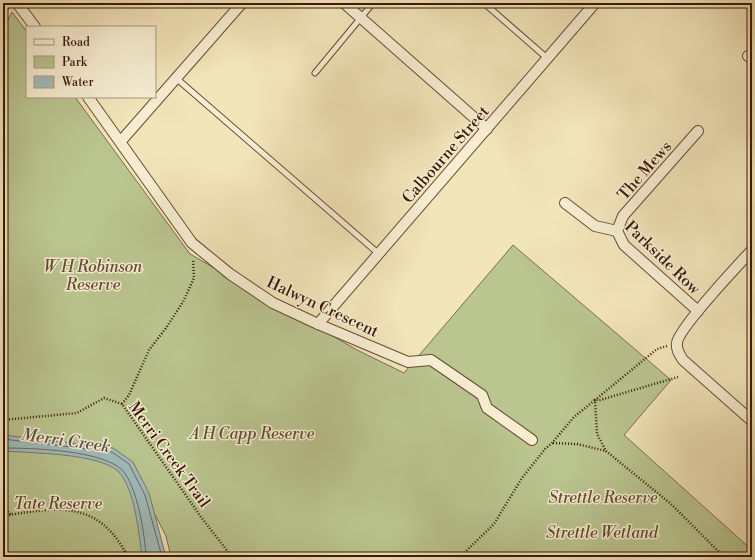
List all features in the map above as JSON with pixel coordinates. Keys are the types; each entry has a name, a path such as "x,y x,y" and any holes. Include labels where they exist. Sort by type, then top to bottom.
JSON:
{"street":[{"path":"3,7 5,3"},
{"path":"17,3 34,26"},
{"path":"121,141 242,3"},
{"path":"344,3 487,129"},
{"name":"Calbourne Street","path":"318,324 595,3"},
{"name":"Halwyn Crescent","path":"89,98 121,141 192,243 230,274 273,303 318,324 408,362 431,360 482,395 487,408 532,440"},
{"name":"The Mews","path":"617,231 623,216 698,131"},
{"name":"Parkside Row","path":"565,203 595,226 617,231 624,245 698,311"},
{"path":"752,250 698,311 679,336 677,343 678,351 683,360 752,421"}],"lane":[{"path":"315,73 374,3"},
{"path":"484,3 547,58"},
{"path":"176,78 379,254"}],"path":[{"path":"122,404 129,395 149,350 183,302 194,278 192,243"},
{"path":"460,557 494,524 522,478 545,449 574,417 657,349 677,343"},
{"path":"595,400 600,400 678,377"},
{"name":"Merri Creek Trail","path":"3,420 77,413 104,398 122,404 201,517 232,557"},
{"path":"595,400 596,434 606,451 671,504 724,557"},
{"path":"552,443 577,444 606,451"},
{"path":"3,508 12,515"},
{"path":"3,516 52,510 84,513 98,519 117,540 128,557"}],"green space":[{"path":"12,12 26,31 26,98 76,98 190,254 357,350 404,373 513,245 671,380 624,435 752,550 752,557 171,557 166,536 136,478 161,557 3,557 3,29"}],"water":[{"path":"3,435 113,448 133,462 149,493 166,557 142,557 133,501 119,472 110,466 97,461 81,458 64,455 3,451"}],"park label":[{"name":"W H Robinson Reserve","path":"93,275"},
{"name":"A H Capp Reserve","path":"252,433"},
{"name":"Strettle Reserve","path":"603,497"},
{"name":"Tate Reserve","path":"58,503"},
{"name":"Strettle Wetland","path":"602,532"}],"water label":[{"name":"Merri Creek","path":"66,440"}]}
